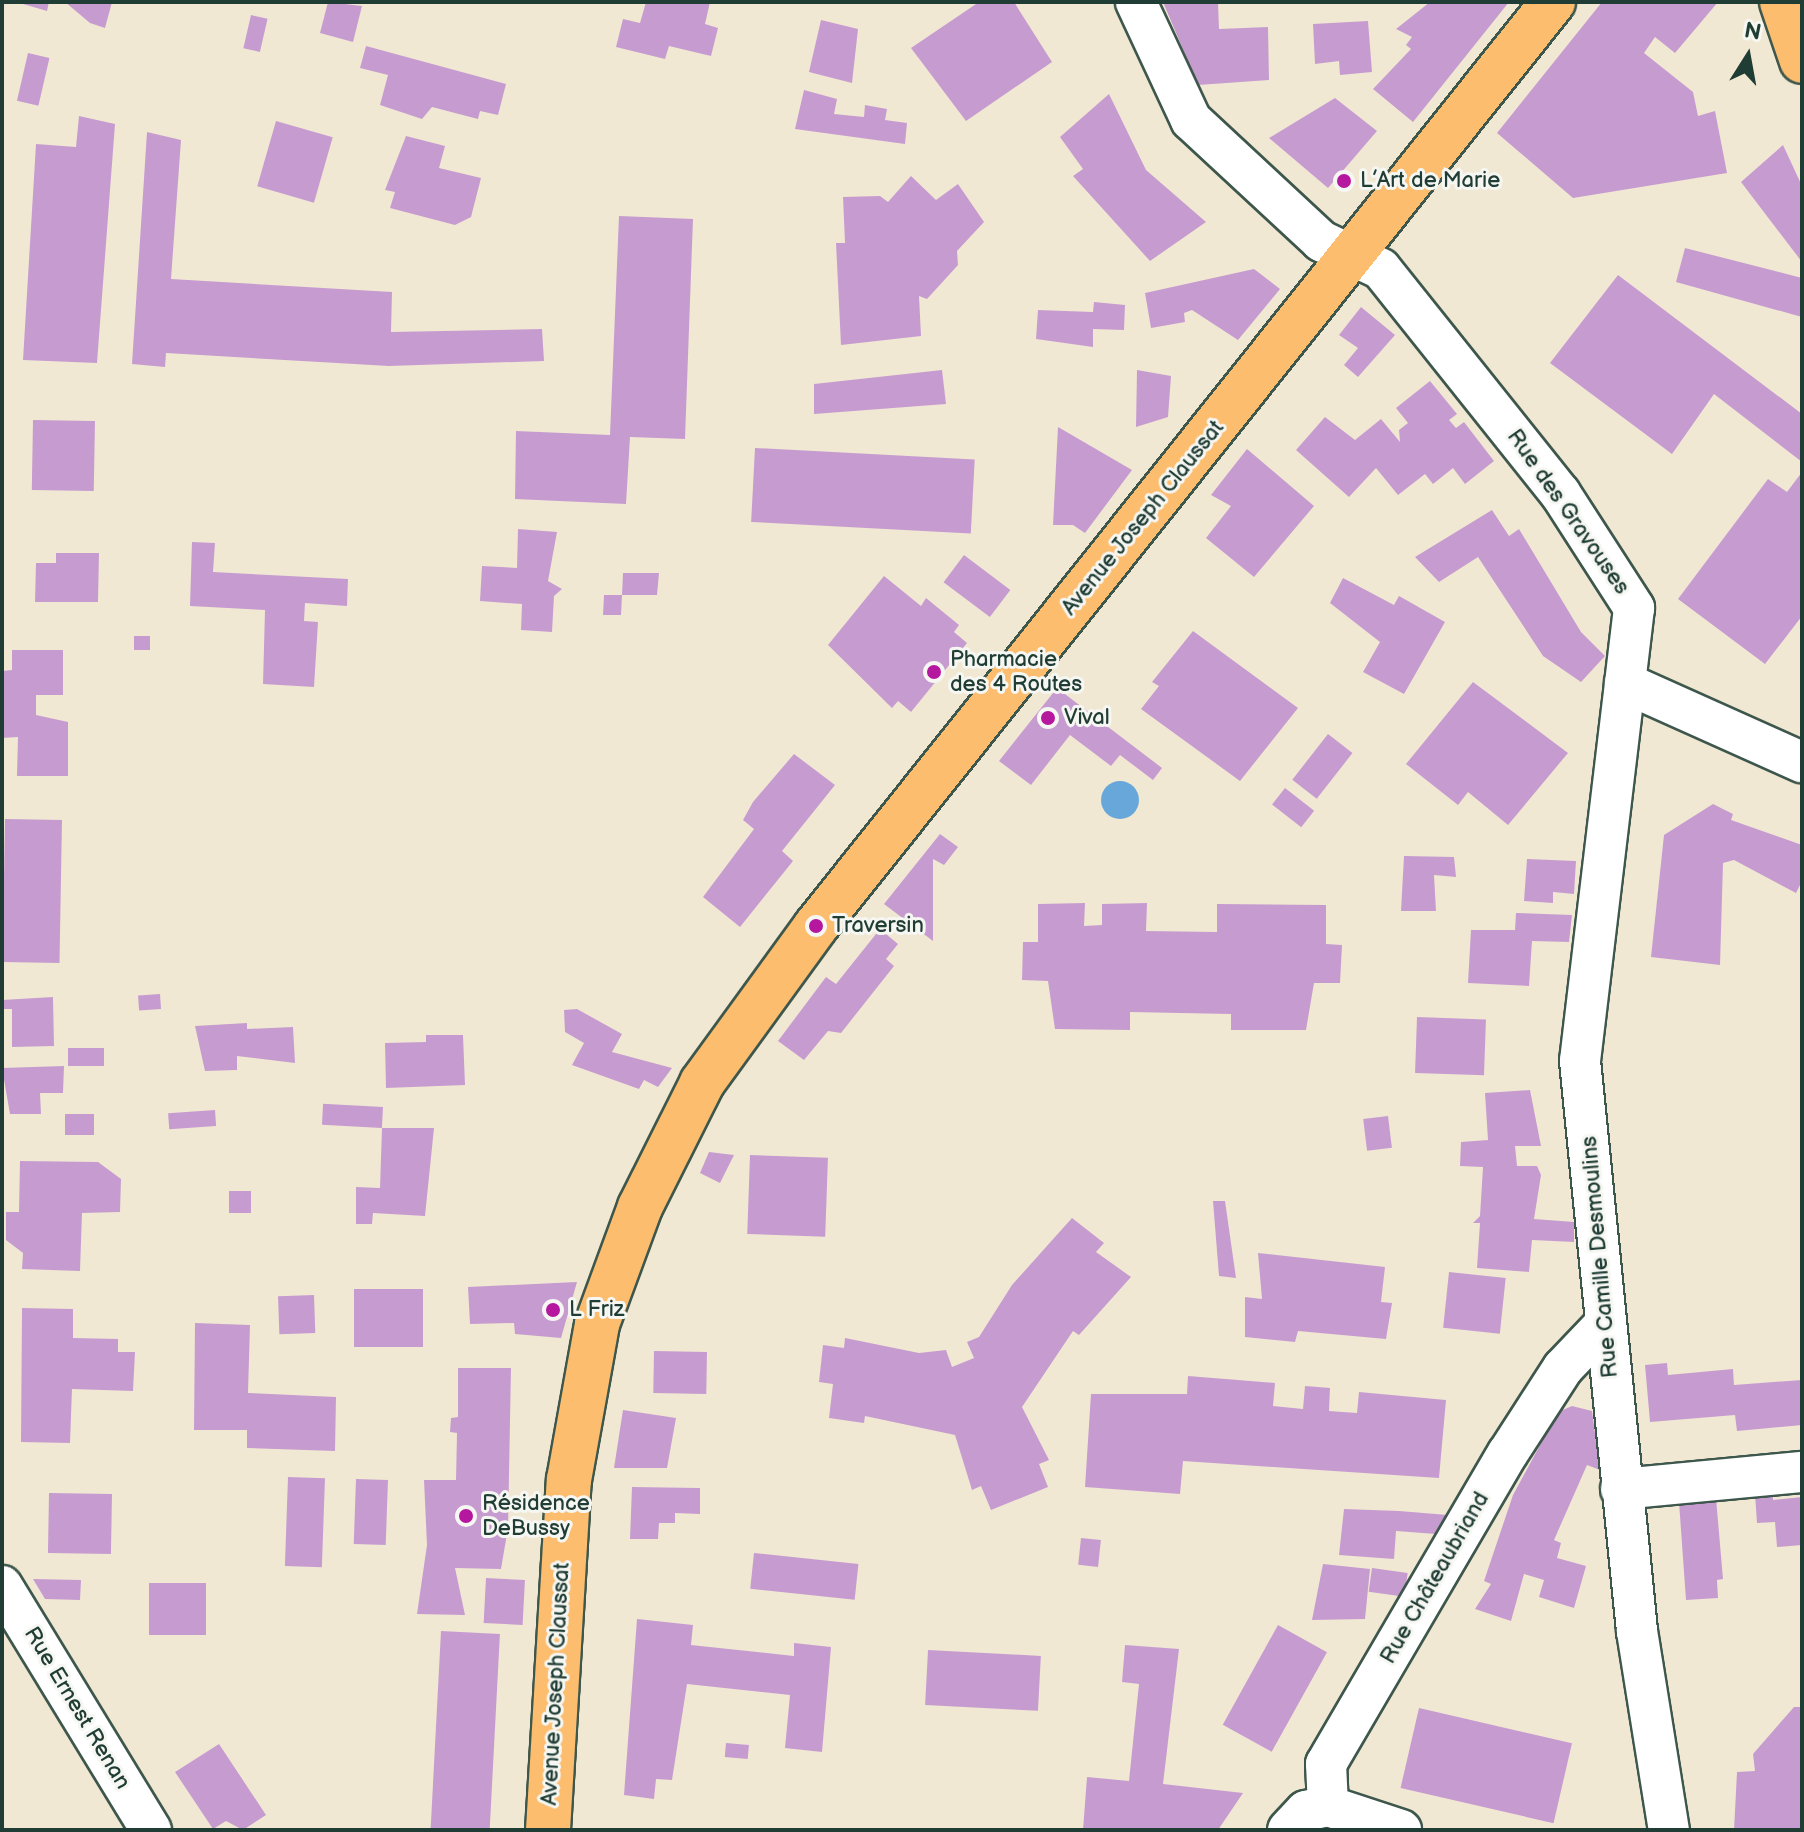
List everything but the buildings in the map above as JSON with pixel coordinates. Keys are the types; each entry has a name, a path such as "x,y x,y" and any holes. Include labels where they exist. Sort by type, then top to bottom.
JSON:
{"main road":[{"name":"Avenue Joseph Claussat","path":"548,1830 579,1412 612,1277 673,1137 773,981 1553,2"},
{"path":"1782,2 1802,61"}],"street":[{"name":"Rue des Gravouses","path":"1136,2 1191,120 1321,241 1381,269 1489,400 1560,493 1634,608 1625,683"},
{"path":"1625,683 1802,762"},
{"name":"Rue Camille Desmoulins","path":"1625,683 1580,1061 1597,1180 1605,1324 1621,1489 1669,1830"},
{"name":"Rue Châteaubriand","path":"1328,1806 1326,1764 1508,1453 1563,1368 1605,1324"},
{"path":"1621,1489 1802,1472"},
{"name":"Rue Ernest Renan","path":"2,1586 151,1830"},
{"path":"1288,1830 1306,1811 1328,1806 1401,1830"}],"water":[{"path":"1120,781 1133,787 1139,800 1133,813 1120,819 1107,813 1101,800 1107,787"}],"place":[{"name":"L’Art de Marie","path":"1344,181"},
{"name":"Pharmacie des 4 Routes","path":"934,672"},
{"name":"Vival","path":"1048,718"},
{"name":"Traversin","path":"816,926"},
{"name":"L Friz","path":"553,1310"},
{"name":"Résidence DeBussy","path":"466,1516"}]}
